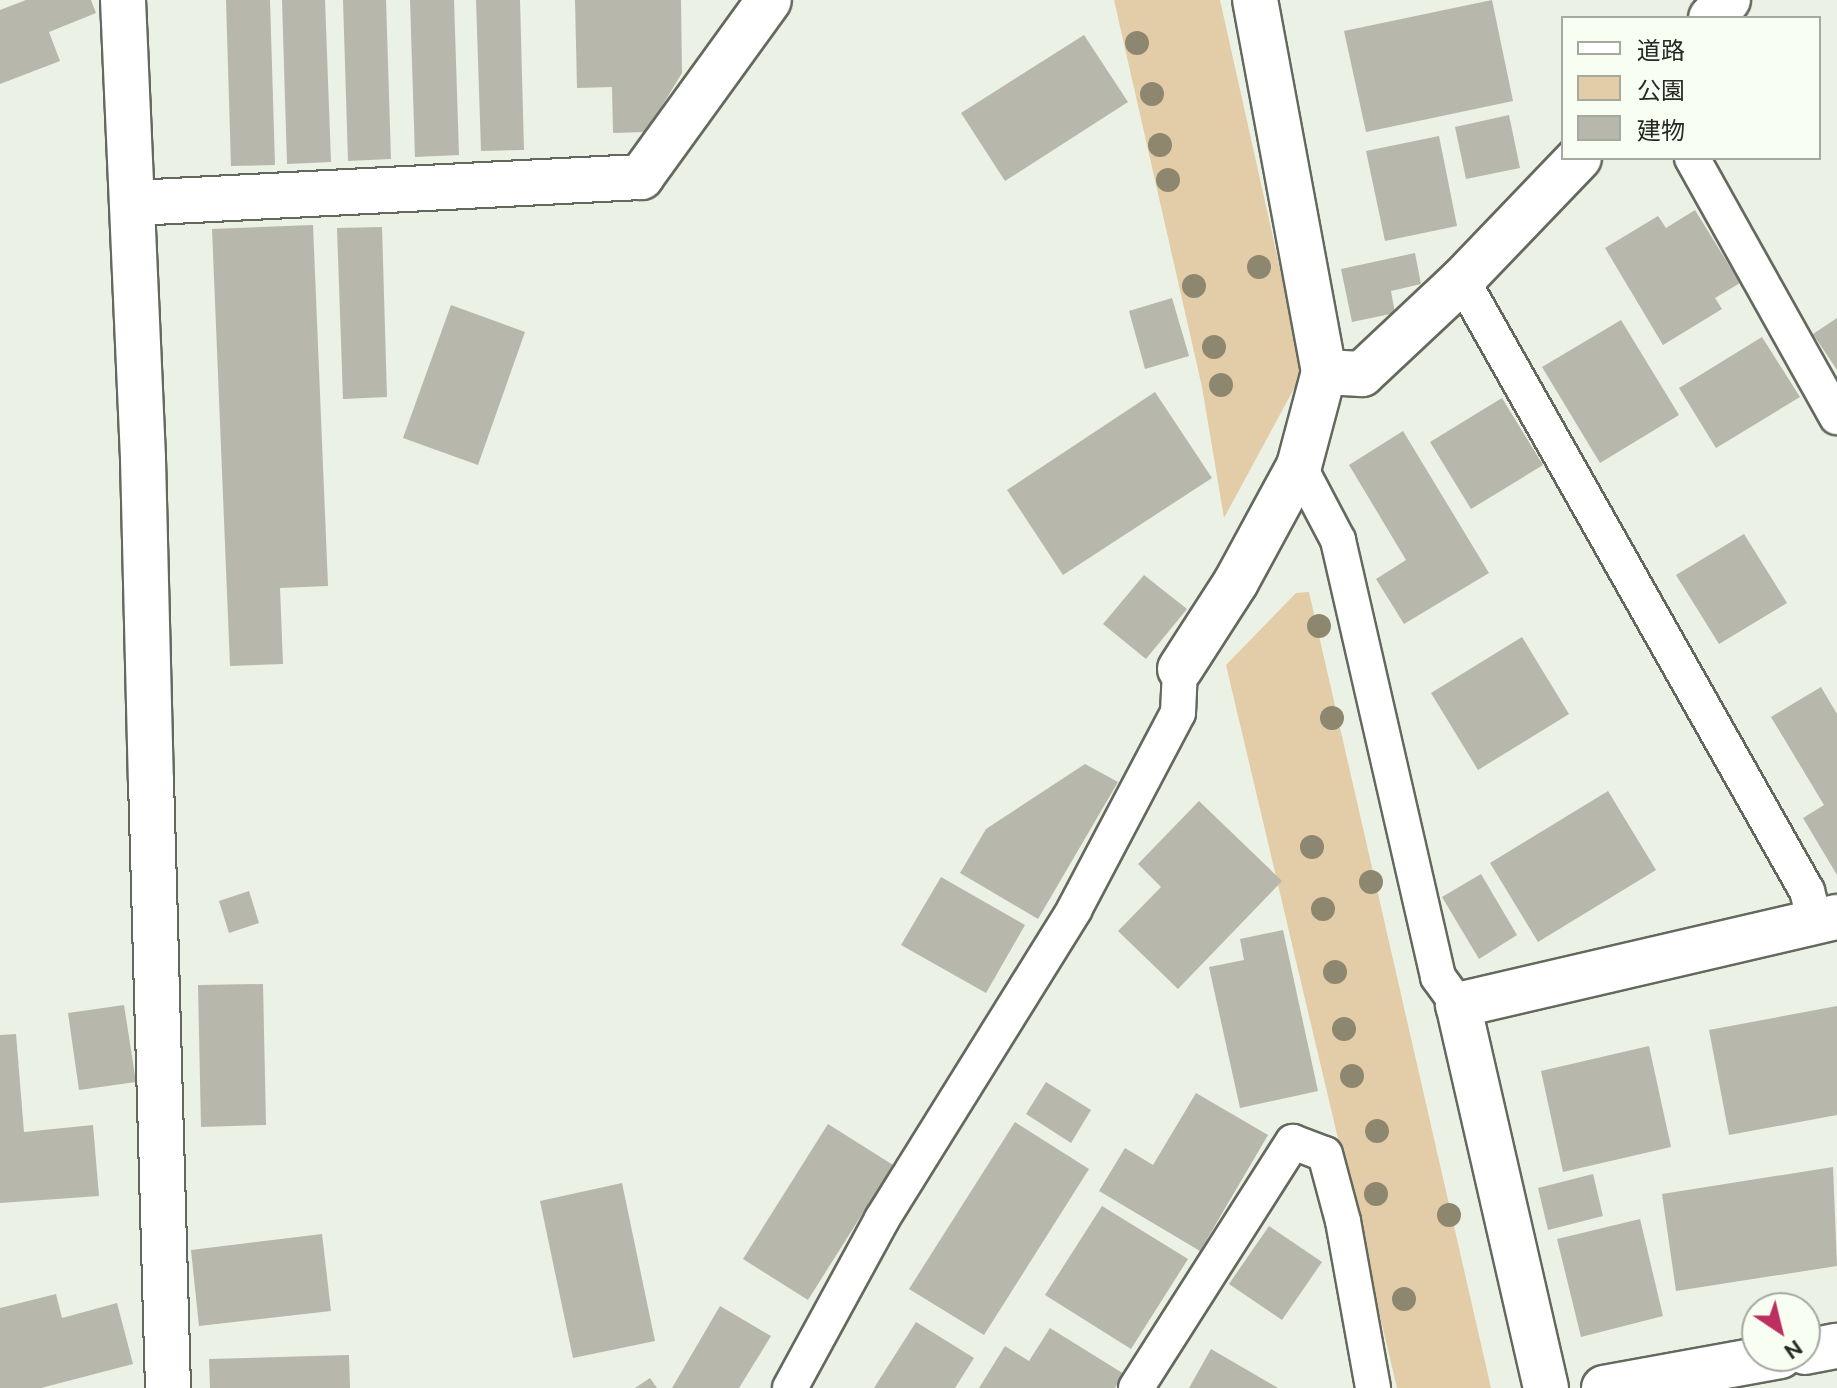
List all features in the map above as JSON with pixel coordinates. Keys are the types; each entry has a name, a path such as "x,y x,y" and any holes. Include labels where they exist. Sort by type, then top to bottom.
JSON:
{"street":[{"path":"123,0 134,203 168,1388"},
{"path":"134,203 641,177 769,0"},
{"path":"1180,669 1236,582 1299,466 1324,372 1255,0"},
{"path":"1713,16 1728,0"},
{"path":"1324,372 1362,374 1462,280 1577,160"},
{"path":"1546,1388 1458,1005 1827,920"},
{"path":"1604,1388 1741,1363"}],"lane":[{"path":"1693,160 1837,417"},
{"path":"1462,280 1807,891 1827,920"},
{"path":"1299,466 1338,540 1438,977 1458,1005"},
{"path":"790,1388 882,1219 1074,910 1178,713 1180,669"},
{"path":"1136,1388 1293,1142 1325,1154 1343,1221 1373,1388"}],"green space":[{"path":"1114,0 1220,0 1303,372 1224,518 1202,387"},
{"path":"1309,592 1491,1388 1397,1388 1226,665 1296,593"}],"building":[{"path":"26,0 91,0 96,13 49,32 60,61 0,84 0,10"},
{"path":"226,0 270,0 275,165 231,166"},
{"path":"282,0 325,0 331,162 287,164"},
{"path":"343,0 386,0 391,159 348,161"},
{"path":"410,0 454,0 459,155 415,157"},
{"path":"476,0 520,0 524,150 481,151"},
{"path":"575,0 681,0 682,73 646,132 613,133 612,87 577,88"},
{"path":"1492,0 1513,101 1366,132 1344,31"},
{"path":"1084,35 1128,102 1005,181 961,113"},
{"path":"1509,115 1520,168 1466,179 1455,127"},
{"path":"1439,136 1457,226 1385,241 1366,151"},
{"path":"1695,210 1740,283 1715,298 1722,309 1663,345 1605,248 1658,216 1666,228"},
{"path":"313,225 328,586 280,588 283,664 230,666 212,229"},
{"path":"382,227 387,397 343,399 337,228"},
{"path":"1415,253 1421,284 1391,291 1395,313 1352,322 1341,269"},
{"path":"1172,298 1189,356 1145,369 1129,311"},
{"path":"451,305 525,332 478,465 403,438"},
{"path":"1837,318 1837,370 1813,334"},
{"path":"1621,320 1679,415 1600,463 1542,367"},
{"path":"1762,337 1800,397 1716,448 1679,388"},
{"path":"1155,392 1212,478 1063,575 1007,490"},
{"path":"1502,398 1543,465 1471,509 1430,442"},
{"path":"1403,431 1489,573 1404,624 1376,579 1406,560 1349,465"},
{"path":"1744,534 1787,603 1719,644 1676,575"},
{"path":"1144,575 1187,609 1146,659 1103,624"},
{"path":"1522,637 1569,714 1478,770 1431,693"},
{"path":"1821,687 1837,714 1837,875 1803,818 1824,805 1771,717"},
{"path":"1085,764 1118,782 1038,919 960,873 986,829"},
{"path":"1608,791 1656,870 1538,942 1490,863"},
{"path":"1199,801 1282,881 1178,989 1118,931 1161,887 1138,864"},
{"path":"1481,874 1517,935 1479,959 1442,897"},
{"path":"941,877 1025,925 986,993 901,945"},
{"path":"249,891 259,923 229,933 219,901"},
{"path":"1283,930 1318,1091 1240,1108 1209,967 1244,960 1240,939"},
{"path":"263,984 266,1125 201,1127 198,985"},
{"path":"124,1005 136,1082 79,1090 68,1013"},
{"path":"1837,1006 1837,1115 1729,1135 1709,1030"},
{"path":"16,1034 24,1132 93,1125 99,1196 0,1203 0,1035"},
{"path":"1649,1046 1671,1147 1563,1172 1541,1071"},
{"path":"1046,1082 1091,1110 1071,1143 1026,1114"},
{"path":"1196,1093 1268,1135 1200,1251 1099,1191 1125,1148 1153,1165"},
{"path":"1015,1122 1089,1169 984,1335 909,1289"},
{"path":"828,1124 893,1165 808,1300 743,1259"},
{"path":"1833,1167 1837,1266 1676,1291 1662,1194"},
{"path":"1593,1174 1603,1216 1548,1230 1538,1188"},
{"path":"622,1183 655,1341 573,1358 540,1201"},
{"path":"1102,1206 1188,1259 1131,1349 1045,1295"},
{"path":"1640,1219 1663,1316 1581,1337 1557,1239"},
{"path":"1269,1226 1322,1262 1282,1320 1229,1284"},
{"path":"322,1234 331,1311 199,1326 191,1250"},
{"path":"56,1294 62,1318 117,1303 133,1364 41,1388 0,1388 0,1308"},
{"path":"720,1306 771,1336 739,1388 672,1388"},
{"path":"916,1322 974,1358 955,1388 874,1388"},
{"path":"1050,1328 1124,1374 1115,1388 979,1388 1005,1346 1029,1361"},
{"path":"1211,1349 1278,1388 1189,1388"},
{"path":"349,1355 350,1388 210,1388 209,1359"},
{"path":"650,1378 657,1388 635,1388"}]}
